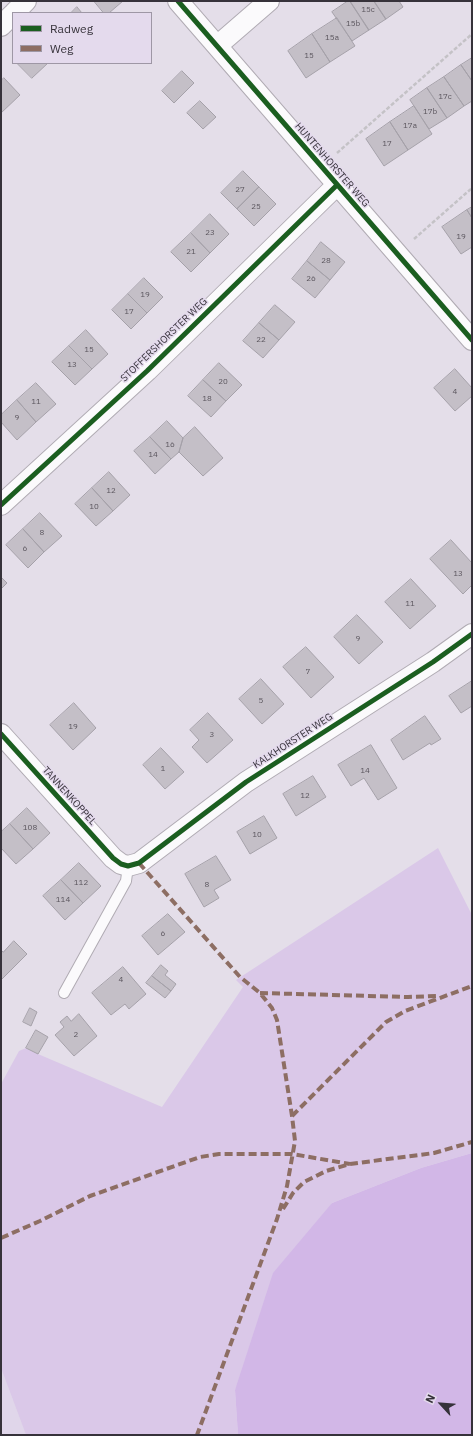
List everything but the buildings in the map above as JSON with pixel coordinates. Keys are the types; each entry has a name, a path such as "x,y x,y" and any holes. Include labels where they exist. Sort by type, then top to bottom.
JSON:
{"street":[{"path":"16,12 26,1"},
{"name":"HUNTENHORSTER WEG","path":"178,1 472,340"},
{"path":"217,46 269,1"},
{"path":"1,26 12,16"},
{"name":"STOFFERSHORSTER WEG","path":"1,506 147,371 337,185"},
{"name":"KALKHORSTER WEG","path":"128,866 139,862 246,782 433,662 472,634"},
{"name":"TANNENKOPPEL","path":"1,734 113,858 121,864 128,866"}],"lane":[{"path":"64,993 126,881 128,866"}],"path":[{"path":"322,167 472,34"},
{"path":"397,254 472,188"}],"shaded area":[{"path":"438,848 472,915 472,1153 421,1168 332,1203 235,1390 238,1435 26,1435 1,1368 1,1084 19,1051 26,1048 162,1107 243,987 236,980"},
{"path":"472,1153 472,1435 238,1435 235,1390 273,1273 332,1203 421,1168"},
{"path":"1,1368 26,1435 1,1435"}],"marked path":[{"path":"139,863 240,977 260,993 272,1008 277,1020 295,1141 287,1186 277,1219 197,1435"},
{"path":"292,1116 386,1022 405,1011 472,986"},
{"path":"260,993 408,997 439,996"},
{"path":"283,1209 293,1193 304,1182 326,1171 350,1164 434,1153 472,1142"},
{"path":"1,1238 40,1221 90,1196 200,1157 219,1154 292,1154 350,1164"}],"cycle path":[{"path":"178,1 472,340"},
{"path":"1,505 147,371 337,185"},
{"path":"1,734 113,858 121,864 128,866 139,863 246,782 433,662 472,634"}]}
